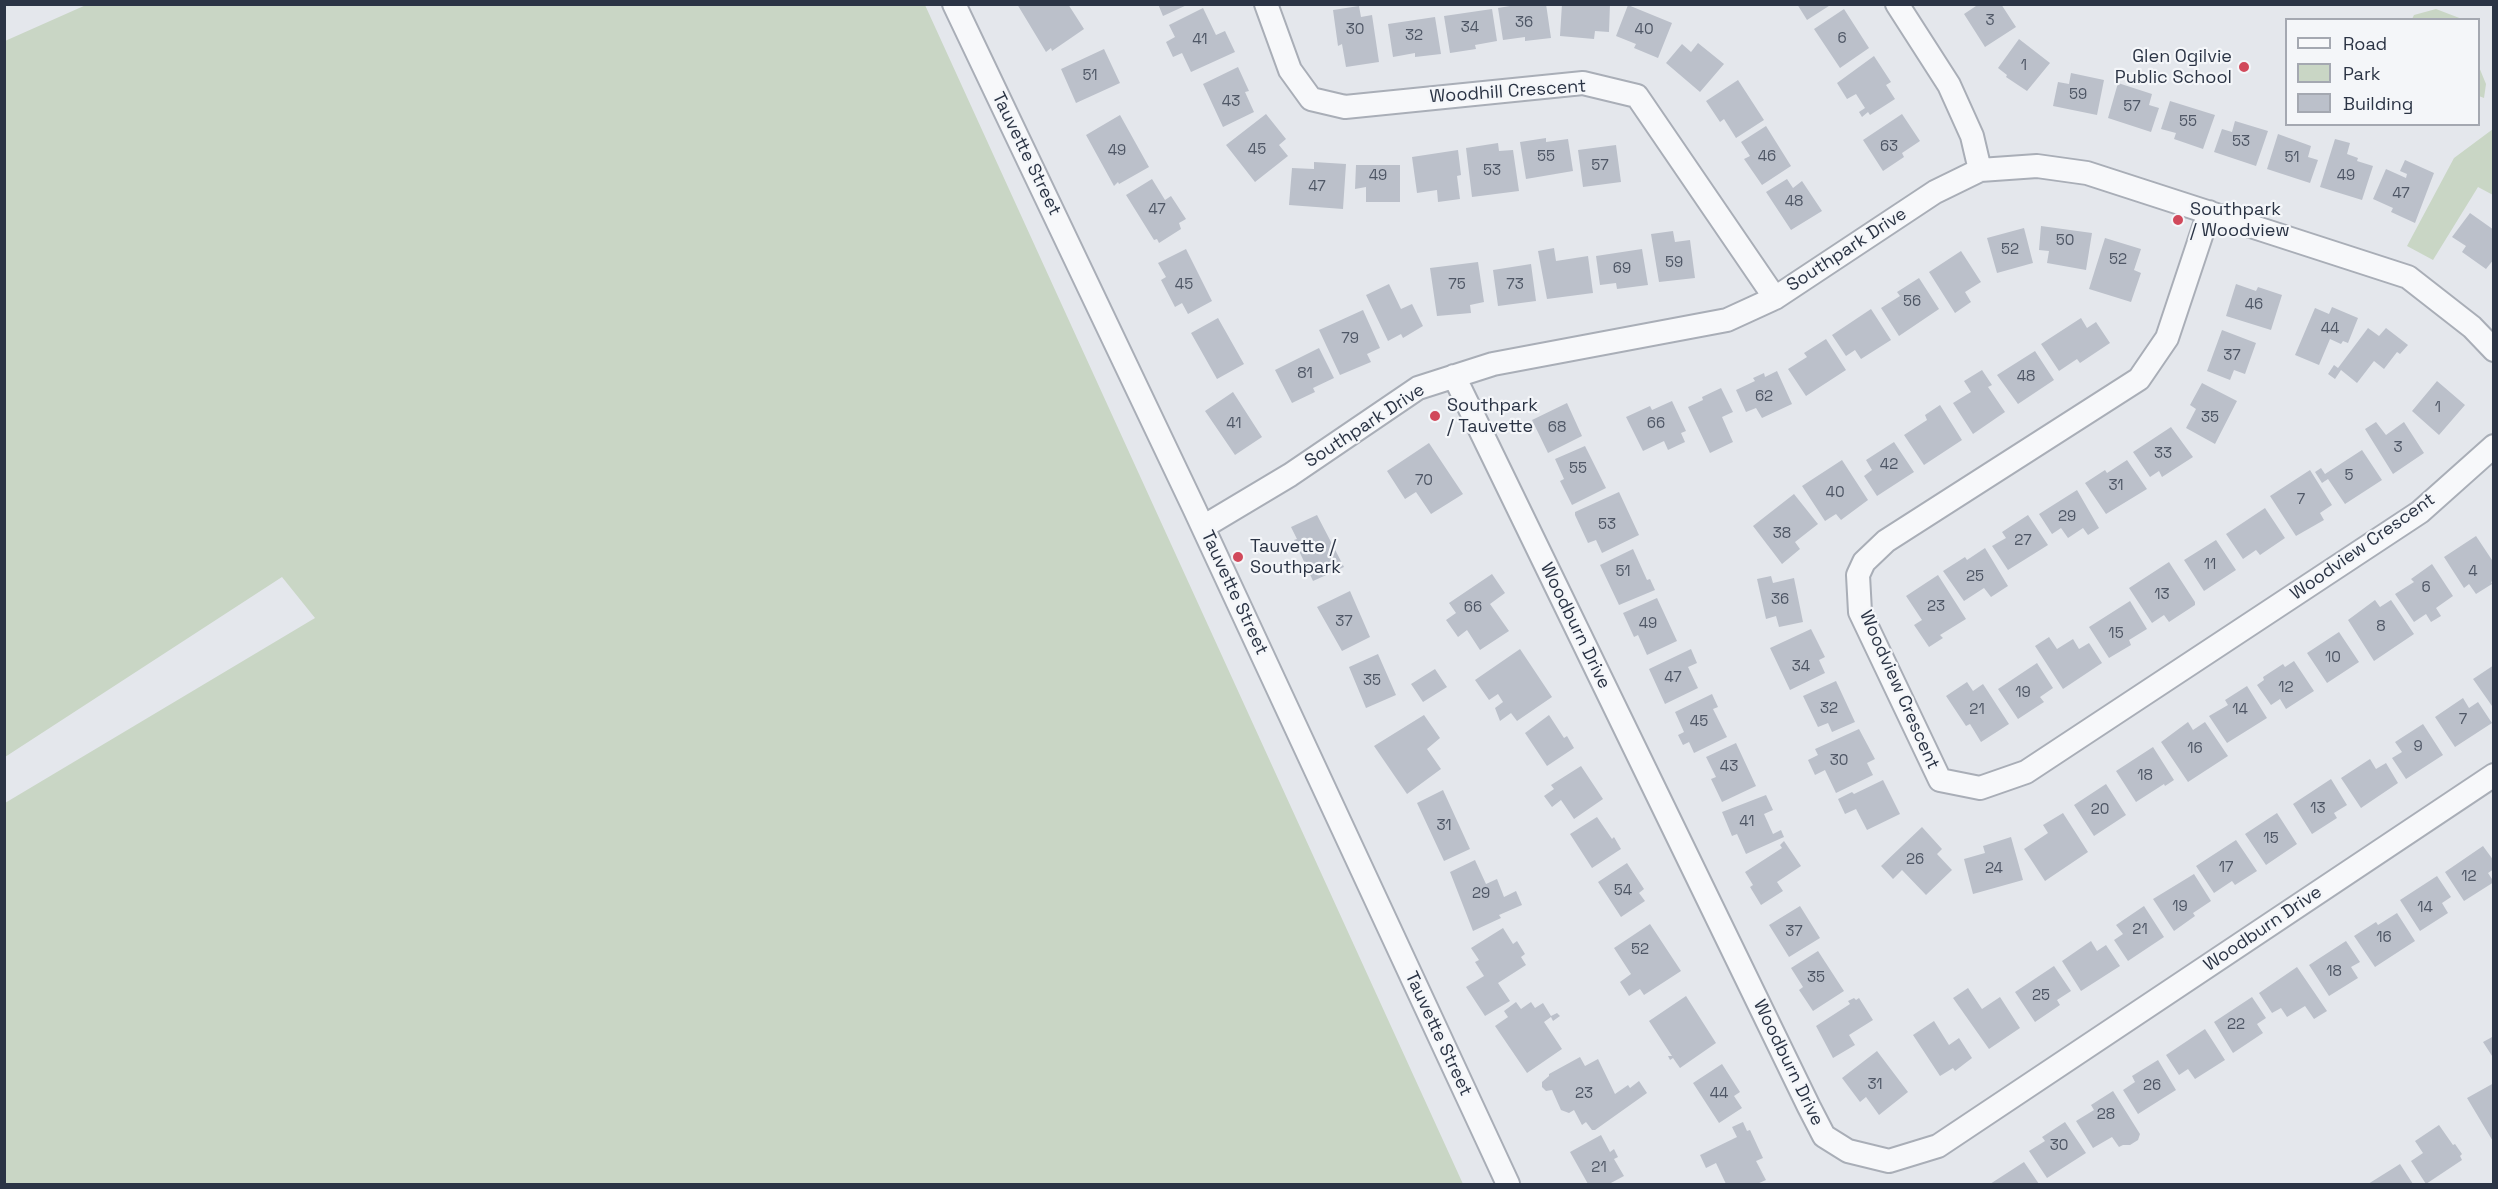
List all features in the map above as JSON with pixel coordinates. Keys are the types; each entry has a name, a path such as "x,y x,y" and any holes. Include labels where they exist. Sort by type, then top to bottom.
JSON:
{"street":[{"name":"Tauvette Street","path":"954,4 1203,527 1508,1185"},
{"name":"Woodhill Crescent","path":"1266,4 1290,70 1311,99 1345,106 1583,83 1637,96 1775,298"},
{"path":"1897,4 1949,85 1972,136 1980,171"},
{"name":"Southpark Drive","path":"1203,527 1290,475 1418,388 1493,364 1727,320 1775,298 1935,192 1980,171 2037,166 2087,173 2408,277 2472,327 2493,350"},
{"name":"Woodview Crescent","path":"2209,213 2167,338 2139,379 1886,541 1864,562 1858,575 1860,612 1940,780 1980,788 2026,772 2420,513 2493,446"},
{"name":"Woodburn Drive","path":"1454,376 1809,1107 1824,1136 1848,1151 1889,1161 1938,1146 2493,775"}],"green space":[{"path":"86,5 925,5 1463,1184 5,1184 5,803 315,618 282,577 5,757 5,41"},
{"path":"2436,9 2459,18 2412,18 2414,15"},
{"path":"2480,69 2486,84 2484,98 2480,96"},
{"path":"2493,129 2493,195 2478,187 2433,260 2407,246 2454,158"}],"building":[{"path":"1017,4 1068,4 1084,29 1052,51 1051,48 1046,52"},
{"path":"1158,4 1189,4 1163,16"},
{"path":"1522,4 1546,4 1551,38 1525,41 1525,37 1503,40 1498,8"},
{"path":"1562,4 1610,4 1609,32 1595,31 1594,39 1560,36"},
{"path":"1797,4 1832,4 1807,20"},
{"path":"1979,4 2001,4 2016,27 1985,47 1964,14"},
{"path":"1628,5 1672,23 1658,58 1634,48 1636,44 1616,36"},
{"path":"1359,6 1361,17 1372,15 1379,62 1346,67 1342,44 1338,46 1333,10"},
{"path":"1203,8 1216,35 1225,31 1235,52 1191,72 1182,53 1173,57 1166,42 1175,37 1169,25"},
{"path":"1492,9 1497,41 1475,45 1476,49 1450,53 1444,16"},
{"path":"1844,9 1869,48 1840,68 1814,29"},
{"path":"1435,17 1441,54 1415,57 1415,53 1393,57 1388,24"},
{"path":"2019,39 2050,63 2027,91 2006,77 2007,75 1998,68"},
{"path":"1698,43 1724,64 1700,92 1666,63 1682,44 1691,52"},
{"path":"1104,49 1120,83 1076,103 1061,69"},
{"path":"1874,56 1891,82 1886,85 1895,99 1870,115 1868,112 1862,117 1859,112 1865,108 1856,94 1847,99 1837,83"},
{"path":"1238,67 1249,91 1245,92 1254,112 1223,127 1203,84"},
{"path":"2071,73 2104,80 2097,115 2053,106 2058,82 2069,84"},
{"path":"1738,80 1764,120 1736,138 1724,119 1720,122 1706,101"},
{"path":"2118,83 2152,94 2149,105 2159,108 2151,132 2108,118"},
{"path":"2170,101 2215,115 2203,149 2174,139 2176,133 2161,129"},
{"path":"1266,114 1286,139 1279,145 1288,156 1255,182 1226,145"},
{"path":"1902,114 1920,141 1902,153 1904,157 1883,171 1863,140"},
{"path":"1120,115 1149,167 1114,186 1086,135"},
{"path":"2235,121 2268,131 2256,166 2214,152 2222,129 2232,132"},
{"path":"1766,126 1791,166 1762,185 1744,159 1750,156 1741,142"},
{"path":"2278,134 2311,146 2308,157 2318,160 2310,183 2267,169"},
{"path":"1546,138 1546,142 1568,139 1573,171 1526,179 1520,142"},
{"path":"2335,139 2350,143 2347,154 2358,158 2357,161 2373,166 2362,200 2320,187"},
{"path":"1498,143 1499,151 1513,150 1519,191 1472,197 1466,148"},
{"path":"1616,145 1621,182 1583,187 1578,150"},
{"path":"1458,150 1461,175 1457,176 1460,199 1438,202 1437,190 1417,193 1412,157"},
{"path":"2405,160 2434,173 2415,223 2391,212 2393,208 2373,199 2386,169 2406,178 2407,174 2400,171"},
{"path":"1314,162 1346,164 1343,209 1289,205 1292,168 1314,169"},
{"path":"1356,165 1400,165 1400,202 1366,202 1366,187 1355,189"},
{"path":"1152,179 1165,200 1171,196 1186,219 1179,223 1181,229 1159,243 1157,239 1154,240 1126,195"},
{"path":"1787,179 1793,188 1802,181 1822,211 1791,230 1766,192"},
{"path":"2470,213 2494,230 2494,259 2486,269 2462,252 2466,246 2452,237"},
{"path":"2041,226 2092,233 2086,270 2047,263 2049,251 2039,250"},
{"path":"2024,228 2033,263 1997,273 1987,238"},
{"path":"1673,231 1675,242 1690,240 1695,278 1659,282 1651,234"},
{"path":"2105,238 2141,249 2134,270 2141,273 2131,302 2089,289"},
{"path":"1554,248 1556,261 1588,256 1593,293 1547,299 1538,251"},
{"path":"1186,249 1212,301 1188,314 1182,303 1175,307 1161,280 1166,277 1158,263"},
{"path":"1642,249 1648,285 1617,289 1616,283 1600,285 1596,256"},
{"path":"1961,251 1981,282 1965,292 1971,302 1955,313 1929,272"},
{"path":"1478,262 1484,302 1470,305 1471,313 1437,316 1430,268"},
{"path":"1531,264 1536,301 1498,306 1493,270"},
{"path":"1919,278 1939,309 1899,336 1881,308 1900,296 1897,292"},
{"path":"1389,284 1401,309 1412,304 1423,326 1403,338 1401,334 1388,341 1366,295"},
{"path":"2236,284 2256,291 2258,287 2282,295 2271,330 2226,316"},
{"path":"2332,307 2358,318 2348,343 2343,341 2341,344 2330,339 2319,365 2295,355 2315,308 2329,314"},
{"path":"1871,309 1891,340 1861,359 1855,350 1846,356 1832,335"},
{"path":"1363,310 1380,348 1367,354 1371,362 1340,375 1319,330"},
{"path":"1218,318 1244,364 1217,379 1191,333"},
{"path":"2081,318 2087,328 2096,322 2110,343 2080,363 2077,359 2059,371 2041,344"},
{"path":"2368,328 2379,336 2386,328 2408,345 2400,354 2397,352 2384,369 2374,361 2357,383 2341,370 2335,379 2328,374 2334,365 2338,368"},
{"path":"2222,330 2256,343 2245,374 2234,370 2230,380 2207,371"},
{"path":"1826,339 1846,370 1806,396 1788,369 1807,357 1804,353"},
{"path":"1319,348 1334,378 1313,388 1315,392 1292,403 1275,370"},
{"path":"2035,351 2054,380 2018,404 1997,375"},
{"path":"1982,370 1992,385 1988,387 2005,412 1973,434 1953,403 1971,392 1964,381"},
{"path":"1777,371 1792,404 1762,418 1756,408 1746,412 1736,390 1755,381 1753,378 1764,373 1765,377"},
{"path":"2437,381 2465,405 2439,435 2412,411"},
{"path":"2202,383 2237,401 2215,444 2186,428 2196,409 2190,405"},
{"path":"1721,388 1733,412 1722,417 1733,442 1710,453 1688,407"},
{"path":"1233,392 1262,437 1235,455 1205,411"},
{"path":"1672,401 1686,431 1681,433 1685,442 1668,450 1664,441 1643,451 1626,417 1650,406 1652,410"},
{"path":"1567,403 1582,436 1548,453 1532,420"},
{"path":"1940,405 1962,440 1924,465 1904,435 1927,420 1925,415"},
{"path":"2376,422 2386,435 2404,422 2424,453 2393,474 2365,429"},
{"path":"2171,427 2193,457 2162,477 2159,471 2150,477 2133,452"},
{"path":"1894,442 1914,472 1877,496 1864,476 1872,470 1866,460"},
{"path":"1429,443 1463,494 1431,514 1416,492 1405,499 1387,471"},
{"path":"1585,446 1606,488 1572,505 1560,481 1564,479 1555,459"},
{"path":"2362,450 2382,480 2345,504 2328,479 2322,483 2315,472 2321,468 2325,474"},
{"path":"1842,460 1868,500 1841,520 1836,514 1825,521 1802,486"},
{"path":"2127,460 2147,489 2106,514 2085,483"},
{"path":"2310,470 2332,505 2320,513 2324,520 2296,536 2270,496"},
{"path":"2077,490 2099,528 2088,535 2083,528 2068,538 2061,528 2052,534 2039,514"},
{"path":"1619,492 1639,535 1602,553 1596,540 1588,543 1575,512"},
{"path":"1794,494 1818,524 1795,542 1800,549 1782,564 1753,526"},
{"path":"2265,508 2285,538 2260,555 2256,550 2243,559 2226,534"},
{"path":"1317,515 1344,567 1313,581 1294,540 1297,539 1291,527"},
{"path":"2028,515 2048,545 2008,570 1992,546 2006,538 2002,532"},
{"path":"2476,536 2494,563 2494,580 2492,584 2476,594 2469,584 2464,588 2444,557"},
{"path":"2216,540 2236,570 2204,591 2184,560"},
{"path":"1985,548 2008,586 1991,597 1984,588 1964,601 1943,571 1965,557 1967,560"},
{"path":"1633,549 1647,580 1650,579 1655,590 1619,605 1600,565"},
{"path":"2169,562 2195,605 2169,622 2164,615 2152,623 2129,588"},
{"path":"2432,564 2453,596 2436,608 2441,616 2431,622 2426,614 2414,622 2395,594 2414,582 2411,579"},
{"path":"1492,574 1505,593 1490,604 1509,631 1480,650 1467,630 1458,637 1446,620 1456,613 1449,603"},
{"path":"1938,575 1966,619 1940,635 1943,638 1929,647 1914,625 1922,620 1906,596"},
{"path":"1771,576 1773,583 1794,578 1803,622 1779,627 1776,616 1766,619 1757,579"},
{"path":"1350,591 1370,637 1342,651 1317,607"},
{"path":"1657,598 1677,641 1647,655 1638,635 1634,637 1623,613"},
{"path":"2375,600 2380,607 2391,600 2414,634 2374,661 2348,620"},
{"path":"2130,601 2147,629 2129,640 2131,645 2109,658 2089,627"},
{"path":"1811,629 1825,657 1819,660 1825,673 1790,690 1770,648"},
{"path":"2339,632 2359,662 2327,683 2307,653"},
{"path":"2049,637 2057,649 2073,639 2079,649 2089,643 2102,663 2063,689 2035,646"},
{"path":"1520,649 1552,697 1517,721 1511,713 1500,721 1495,708 1503,702 1498,694 1489,700 1475,680"},
{"path":"1691,649 1697,663 1688,667 1698,688 1665,704 1649,669"},
{"path":"1378,654 1396,695 1366,708 1349,667"},
{"path":"2294,661 2314,691 2286,709 2280,699 2271,705 2257,685 2264,680 2263,677 2283,664 2285,667"},
{"path":"2037,663 2053,688 2040,697 2044,702 2018,719 1998,689"},
{"path":"2494,665 2494,705 2492,706 2473,679"},
{"path":"1435,669 1447,687 1423,702 1411,684"},
{"path":"1836,681 1855,722 1832,732 1828,723 1818,727 1803,696"},
{"path":"1967,682 1973,691 1983,684 2009,724 1981,742 1970,724 1966,726 1946,696"},
{"path":"2247,686 2267,718 2227,743 2209,716 2228,705 2225,700"},
{"path":"1712,694 1718,707 1713,709 1727,737 1694,753 1689,742 1683,745 1678,735 1684,732 1675,712"},
{"path":"2463,698 2469,708 2478,702 2492,723 2455,747 2435,717"},
{"path":"1424,715 1440,738 1427,749 1441,769 1407,794 1374,746"},
{"path":"1549,715 1564,738 1567,736 1574,748 1547,766 1525,733"},
{"path":"2188,722 2193,730 2205,722 2228,756 2188,782 2161,742"},
{"path":"2423,724 2443,755 2406,779 2392,758 2402,752 2395,742"},
{"path":"1859,729 1875,759 1867,763 1873,775 1836,793 1825,770 1815,775 1808,760 1818,755 1815,749"},
{"path":"1736,743 1756,786 1722,802 1711,779 1716,777 1706,757"},
{"path":"2153,747 2174,780 2136,802 2116,771"},
{"path":"2370,759 2376,769 2386,763 2398,783 2361,808 2341,778"},
{"path":"1581,766 1603,799 1574,819 1561,800 1552,807 1544,796 1554,789 1551,785"},
{"path":"2331,779 2347,805 2334,813 2337,818 2312,834 2293,804"},
{"path":"1883,780 1900,814 1867,830 1856,809 1845,814 1838,799"},
{"path":"2106,784 2126,815 2094,836 2074,805"},
{"path":"1443,790 1470,849 1444,861 1417,803"},
{"path":"1766,795 1773,810 1764,814 1773,834 1781,830 1784,837 1746,854 1737,834 1732,836 1722,812"},
{"path":"2063,813 2088,852 2045,881 2024,849 2048,833 2043,825"},
{"path":"2277,813 2297,844 2266,865 2245,834"},
{"path":"1597,817 1621,849 1592,868 1570,834"},
{"path":"1922,827 1942,849 1937,854 1952,870 1926,895 1902,870 1893,879 1881,866"},
{"path":"2011,837 2023,880 1973,894 1964,859 1985,853 1983,846"},
{"path":"2236,840 2257,871 2235,885 2232,881 2214,893 2196,866"},
{"path":"1784,841 1801,866 1777,882 1783,891 1761,905 1750,887 1753,885 1745,872 1782,848 1780,845"},
{"path":"2483,846 2494,861 2494,869 2488,873 2494,882 2464,901 2445,872"},
{"path":"1475,860 1486,884 1497,879 1504,897 1516,891 1522,905 1499,915 1501,918 1473,931 1450,872"},
{"path":"1627,863 1644,889 1639,893 1645,901 1621,917 1598,882"},
{"path":"2194,874 2211,901 2193,913 2195,916 2174,931 2153,899"},
{"path":"2437,876 2451,897 2442,903 2448,913 2420,931 2400,900"},
{"path":"1800,906 1820,938 1789,957 1769,925"},
{"path":"2144,906 2164,937 2128,961 2114,940 2123,934 2116,925"},
{"path":"2397,913 2415,941 2375,967 2354,936 2376,922 2378,925"},
{"path":"1650,924 1681,971 1644,995 1640,989 1629,996 1620,982 1631,974 1614,948"},
{"path":"1503,928 1513,944 1517,941 1525,954 1521,957 1526,965 1498,983 1510,1001 1485,1016 1466,987 1484,976 1475,962 1479,960 1471,948"},
{"path":"2091,941 2097,951 2106,945 2120,966 2081,991 2062,961"},
{"path":"2346,941 2360,962 2351,967 2358,978 2329,996 2309,965"},
{"path":"1818,951 1844,991 1813,1011 1799,990 1803,987 1791,968"},
{"path":"2054,966 2071,991 2057,1000 2060,1005 2035,1022 2015,992"},
{"path":"2297,967 2327,1011 2314,1019 2305,1006 2287,1017 2281,1008 2272,1013 2259,993"},
{"path":"1968,988 1982,1009 2000,997 2020,1028 1989,1049 1953,998"},
{"path":"1686,996 1716,1043 1680,1068 1673,1058 1670,1060 1668,1056 1672,1056 1649,1021"},
{"path":"2252,997 2266,1018 2257,1024 2263,1033 2233,1053 2214,1022"},
{"path":"1854,998 1856,1000 1859,998 1873,1020 1849,1035 1855,1045 1833,1058 1816,1026 1850,1004 1848,1001"},
{"path":"1516,1002 1521,1009 1531,1002 1535,1008 1543,1003 1551,1016 1557,1013 1560,1016 1553,1021 1551,1017 1544,1022 1562,1049 1527,1073 1495,1026 1508,1017 1504,1011"},
{"path":"1934,1021 1949,1045 1959,1038 1972,1058 1955,1071 1953,1068 1940,1076 1913,1035"},
{"path":"2205,1029 2225,1060 2195,1079 2188,1069 2179,1075 2166,1055"},
{"path":"2494,1036 2494,1059 2483,1042"},
{"path":"1877,1051 1908,1092 1879,1115 1866,1097 1860,1102 1842,1078"},
{"path":"1580,1057 1585,1066 1598,1059 1615,1094 1628,1085 1630,1088 1639,1081 1647,1093 1595,1130 1592,1130 1586,1122 1582,1125 1574,1110 1569,1113 1561,1110 1552,1090 1546,1091 1542,1087 1542,1082 1549,1074"},
{"path":"2158,1060 2176,1090 2138,1114 2123,1090 2135,1082 2132,1076"},
{"path":"1722,1064 1740,1092 1734,1096 1742,1108 1719,1123 1693,1083"},
{"path":"2494,1083 2494,1143 2467,1098"},
{"path":"2113,1091 2140,1134 2138,1140 2130,1145 2119,1147 2112,1137 2093,1148 2076,1121 2094,1110 2091,1105"},
{"path":"1743,1122 1747,1131 1750,1130 1763,1158 1756,1161 1766,1180 1757,1184 1726,1184 1716,1163 1706,1168 1700,1155 1737,1137 1732,1127"},
{"path":"2065,1122 2086,1153 2047,1178 2029,1151 2045,1141 2042,1137"},
{"path":"2439,1125 2462,1154 2460,1156 2462,1160 2426,1184 2411,1161 2423,1153 2415,1141"},
{"path":"1601,1135 1610,1152 1614,1149 1618,1157 1614,1159 1624,1176 1609,1184 1588,1184 1570,1152"},
{"path":"2024,1162 2039,1184 1990,1184"},
{"path":"2400,1164 2413,1184 2368,1184"}],"place":[{"name":"Glen Ogilvie Public School","path":"2244,67"},
{"name":"Southpark / Woodview","path":"2178,220"},
{"name":"Southpark / Tauvette","path":"1435,416"},
{"name":"Tauvette / Southpark","path":"1238,557"}]}
